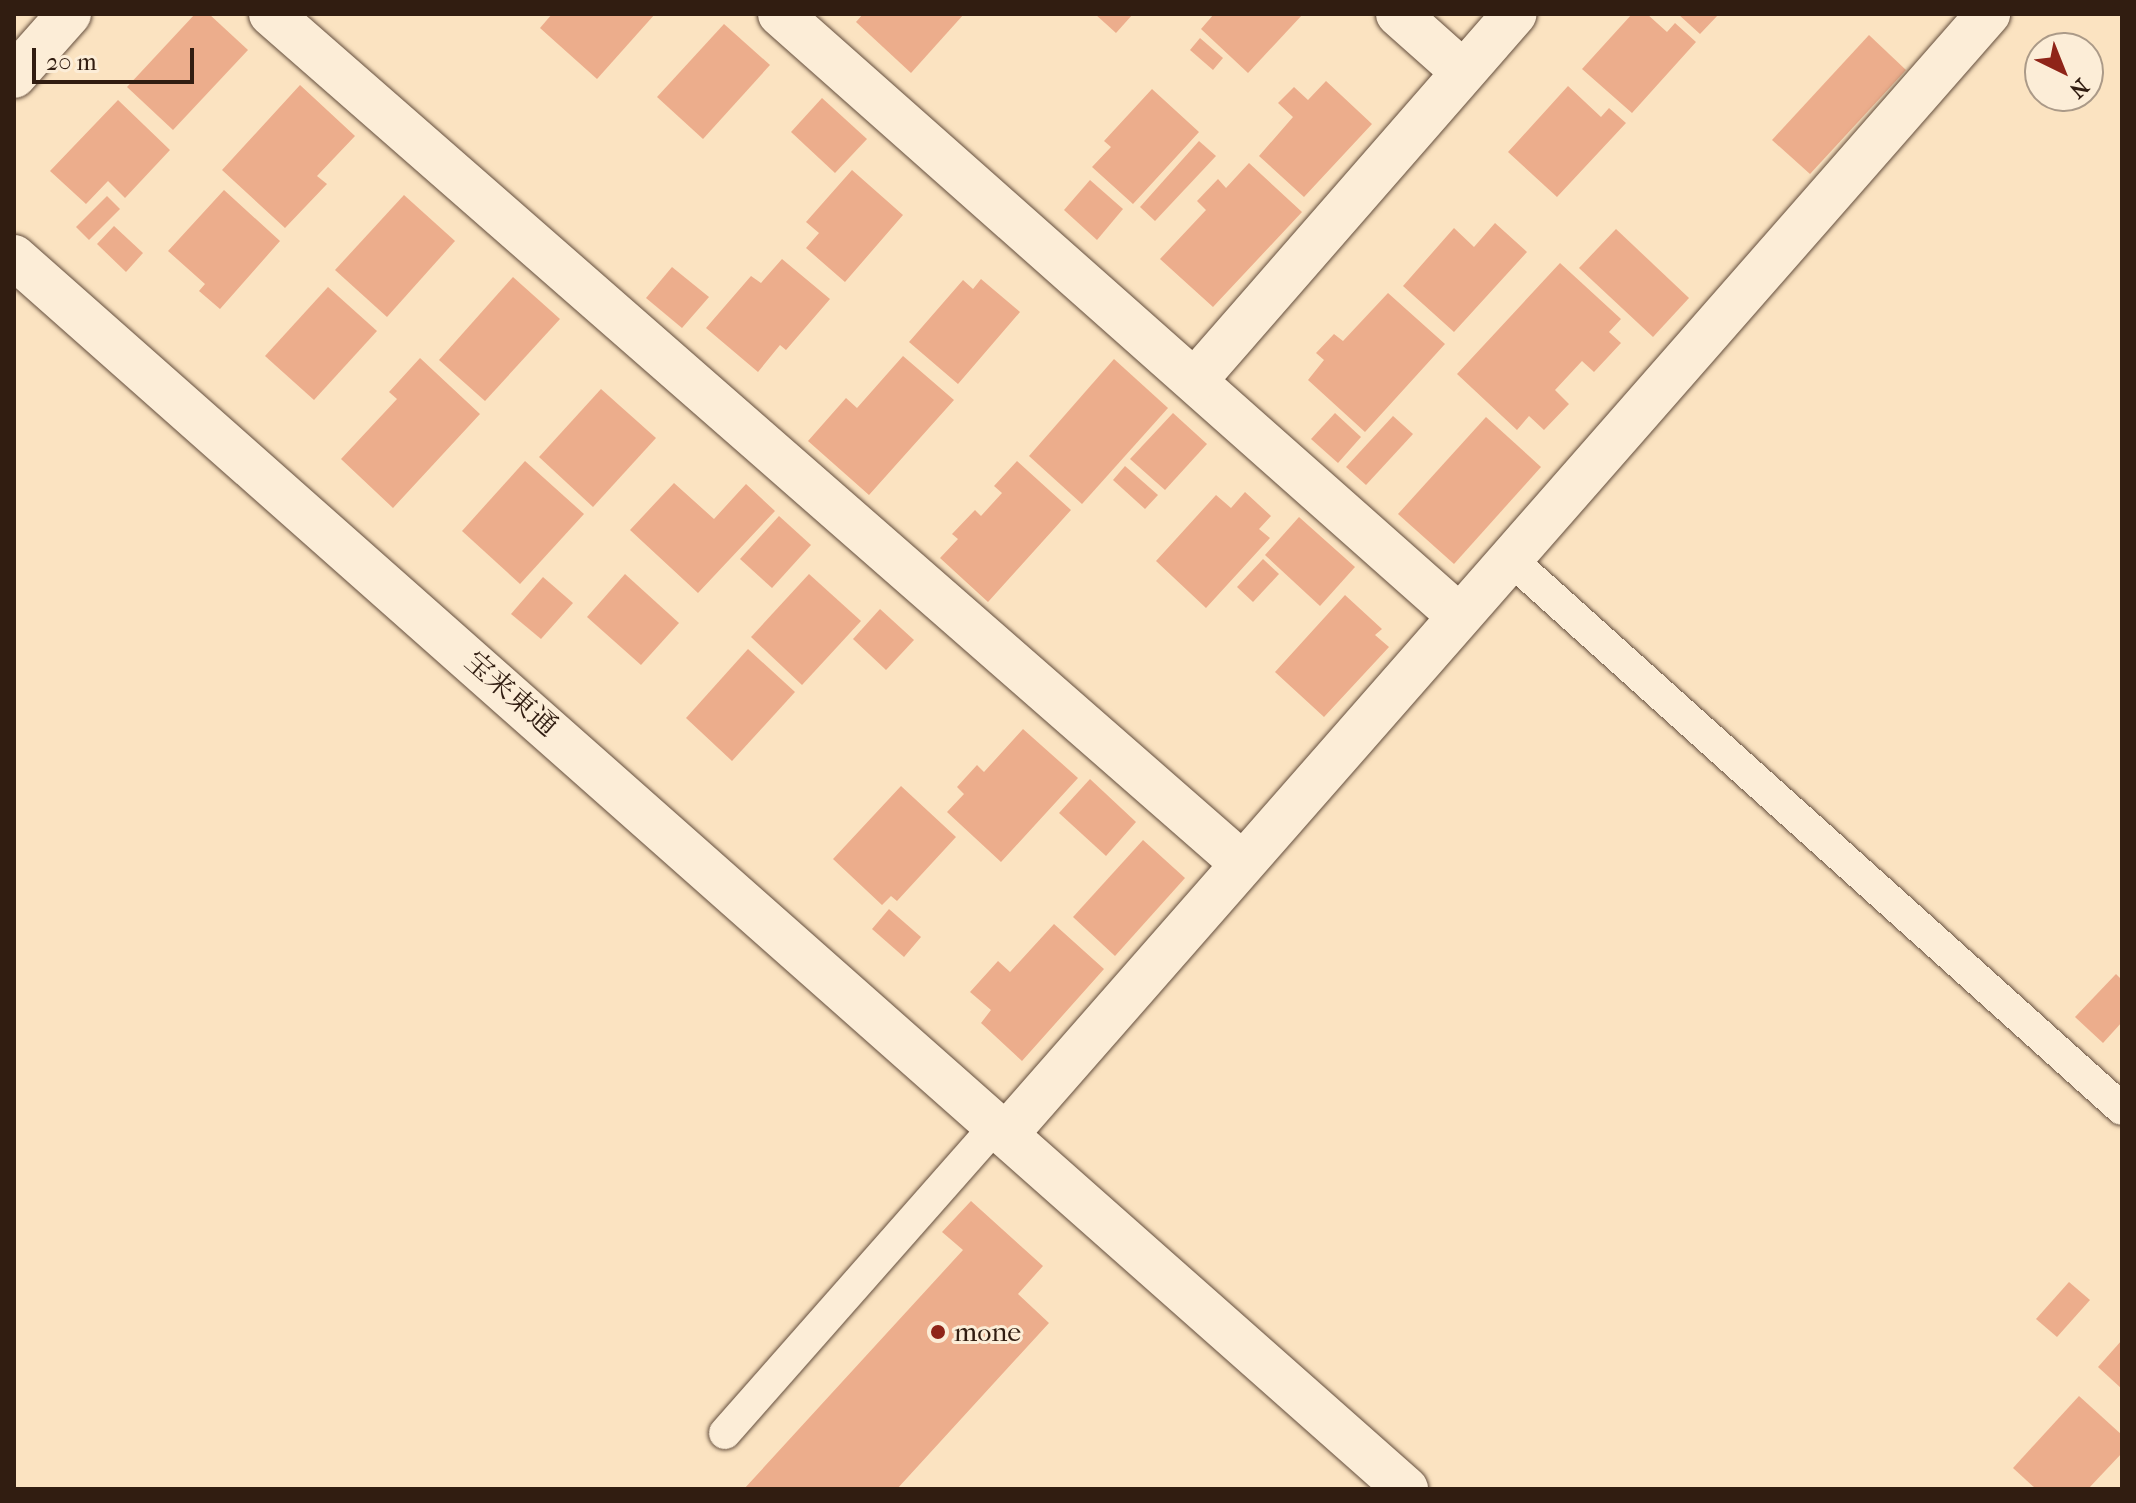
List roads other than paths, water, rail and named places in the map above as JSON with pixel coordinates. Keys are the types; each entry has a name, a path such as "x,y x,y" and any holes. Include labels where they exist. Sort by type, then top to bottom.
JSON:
{"street":[{"path":"14,76 69,14"},
{"path":"271,14 1242,863"},
{"path":"780,14 1197,378 1458,615"},
{"path":"1398,14 1463,72"},
{"path":"1197,378 1514,14"},
{"path":"1003,1127 1242,863 1988,14"},
{"name":"宝来東通","path":"14,257 1003,1127 1406,1489"}],"lane":[{"path":"1509,558 2122,1109"},
{"path":"725,1433 1003,1127"}],"place":[{"name":"mone","path":"938,1332"}]}
